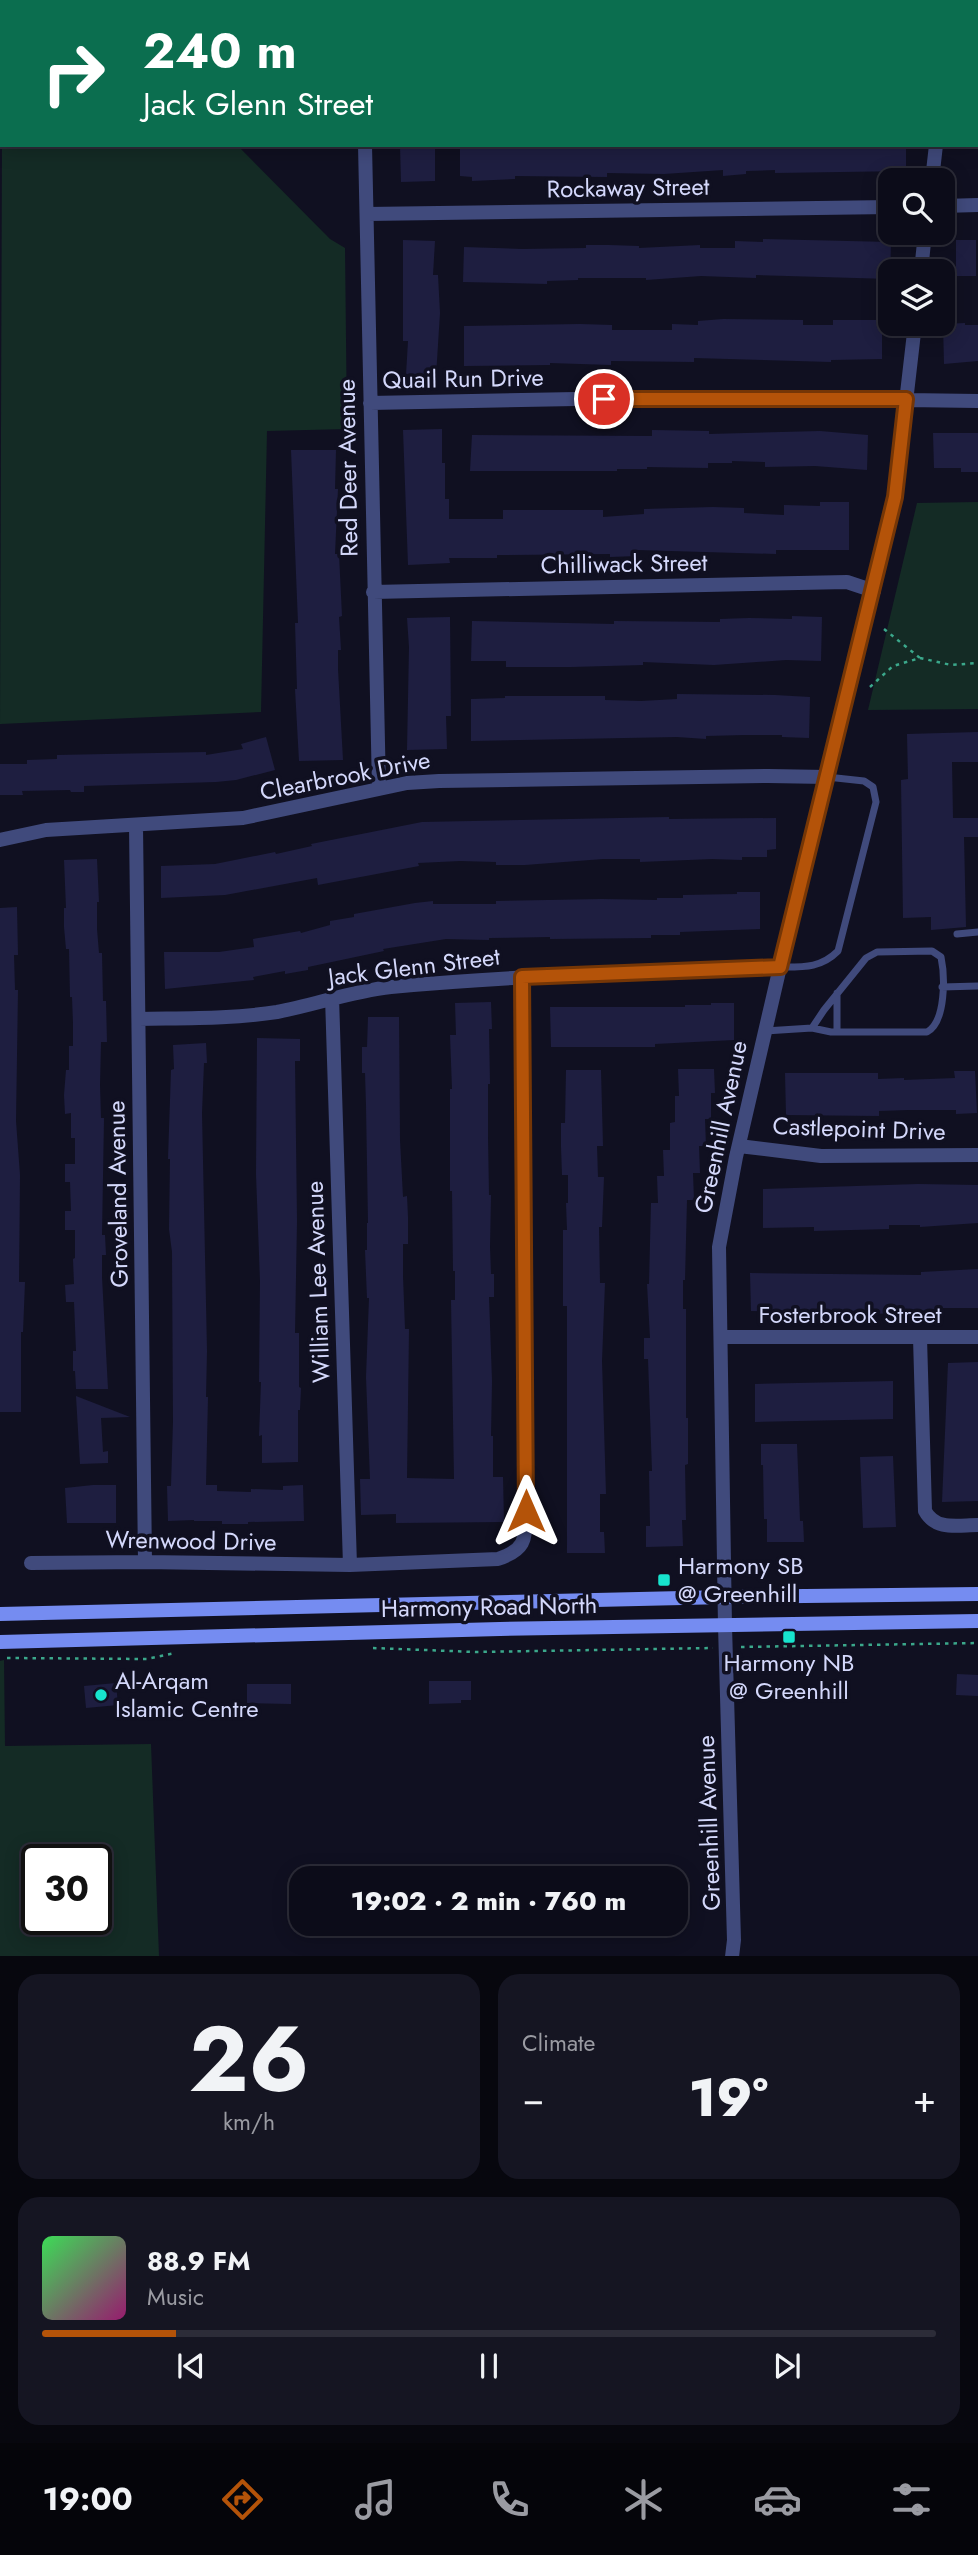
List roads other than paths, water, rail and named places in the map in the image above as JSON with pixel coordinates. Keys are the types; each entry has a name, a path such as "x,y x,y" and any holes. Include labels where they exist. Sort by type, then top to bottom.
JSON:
{"main road":[{"name":"Harmony Road North","path":"0,1614 726,1597 978,1594"},
{"name":"Harmony Road North","path":"0,1642 488,1629 978,1621"}],"street":[{"name":"Red Deer Avenue","path":"365,147 379,789"},
{"path":"933,168 936,147"},
{"path":"955,206 978,205"},
{"name":"Rockaway Street","path":"367,214 878,207"},
{"name":"Greenhill Avenue","path":"732,1956 734,1940 725,1626 719,1247 780,967 895,497 914,336"},
{"name":"Quail Run Drive","path":"370,403 685,397 978,401"},
{"name":"Chilliwack Street","path":"373,592 847,582 874,591"},
{"name":"Clearbrook Drive","path":"0,840 46,830 243,818 379,789 439,781 827,777"},
{"name":"Groveland Avenue","path":"136,826 145,1562"},
{"name":"Jack Glenn Street","path":"139,1019 245,1016 388,988 522,977 780,967"},
{"name":"Wrenwood Drive","path":"31,1563 350,1566 499,1559 516,1553 524,1539 522,977"},
{"name":"William Lee Avenue","path":"332,998 350,1566"},
{"name":"Castlepoint Drive","path":"739,1146 821,1156 978,1155"},
{"name":"Fosterbrook Street","path":"722,1337 978,1337"},
{"path":"920,1338 925,1511 930,1520 945,1526 978,1525"}],"lane":[{"path":"780,967 812,967 828,962 838,951 843,936 876,794 873,787 864,781 827,777"},
{"path":"957,934 978,932"},
{"path":"765,1031 813,1028 837,1032 927,1032 934,1028 940,1018 941,957 932,950 877,952 866,958 837,992 813,1028"},
{"path":"942,987 978,986"},
{"path":"837,992 837,1032"}],"place":[{"name":"Harmony SB @ Greenhill","path":"664,1580"},
{"name":"Harmony NB @ Greenhill","path":"789,1637"},
{"name":"Al-Arqam Islamic Centre","path":"101,1695"}]}
